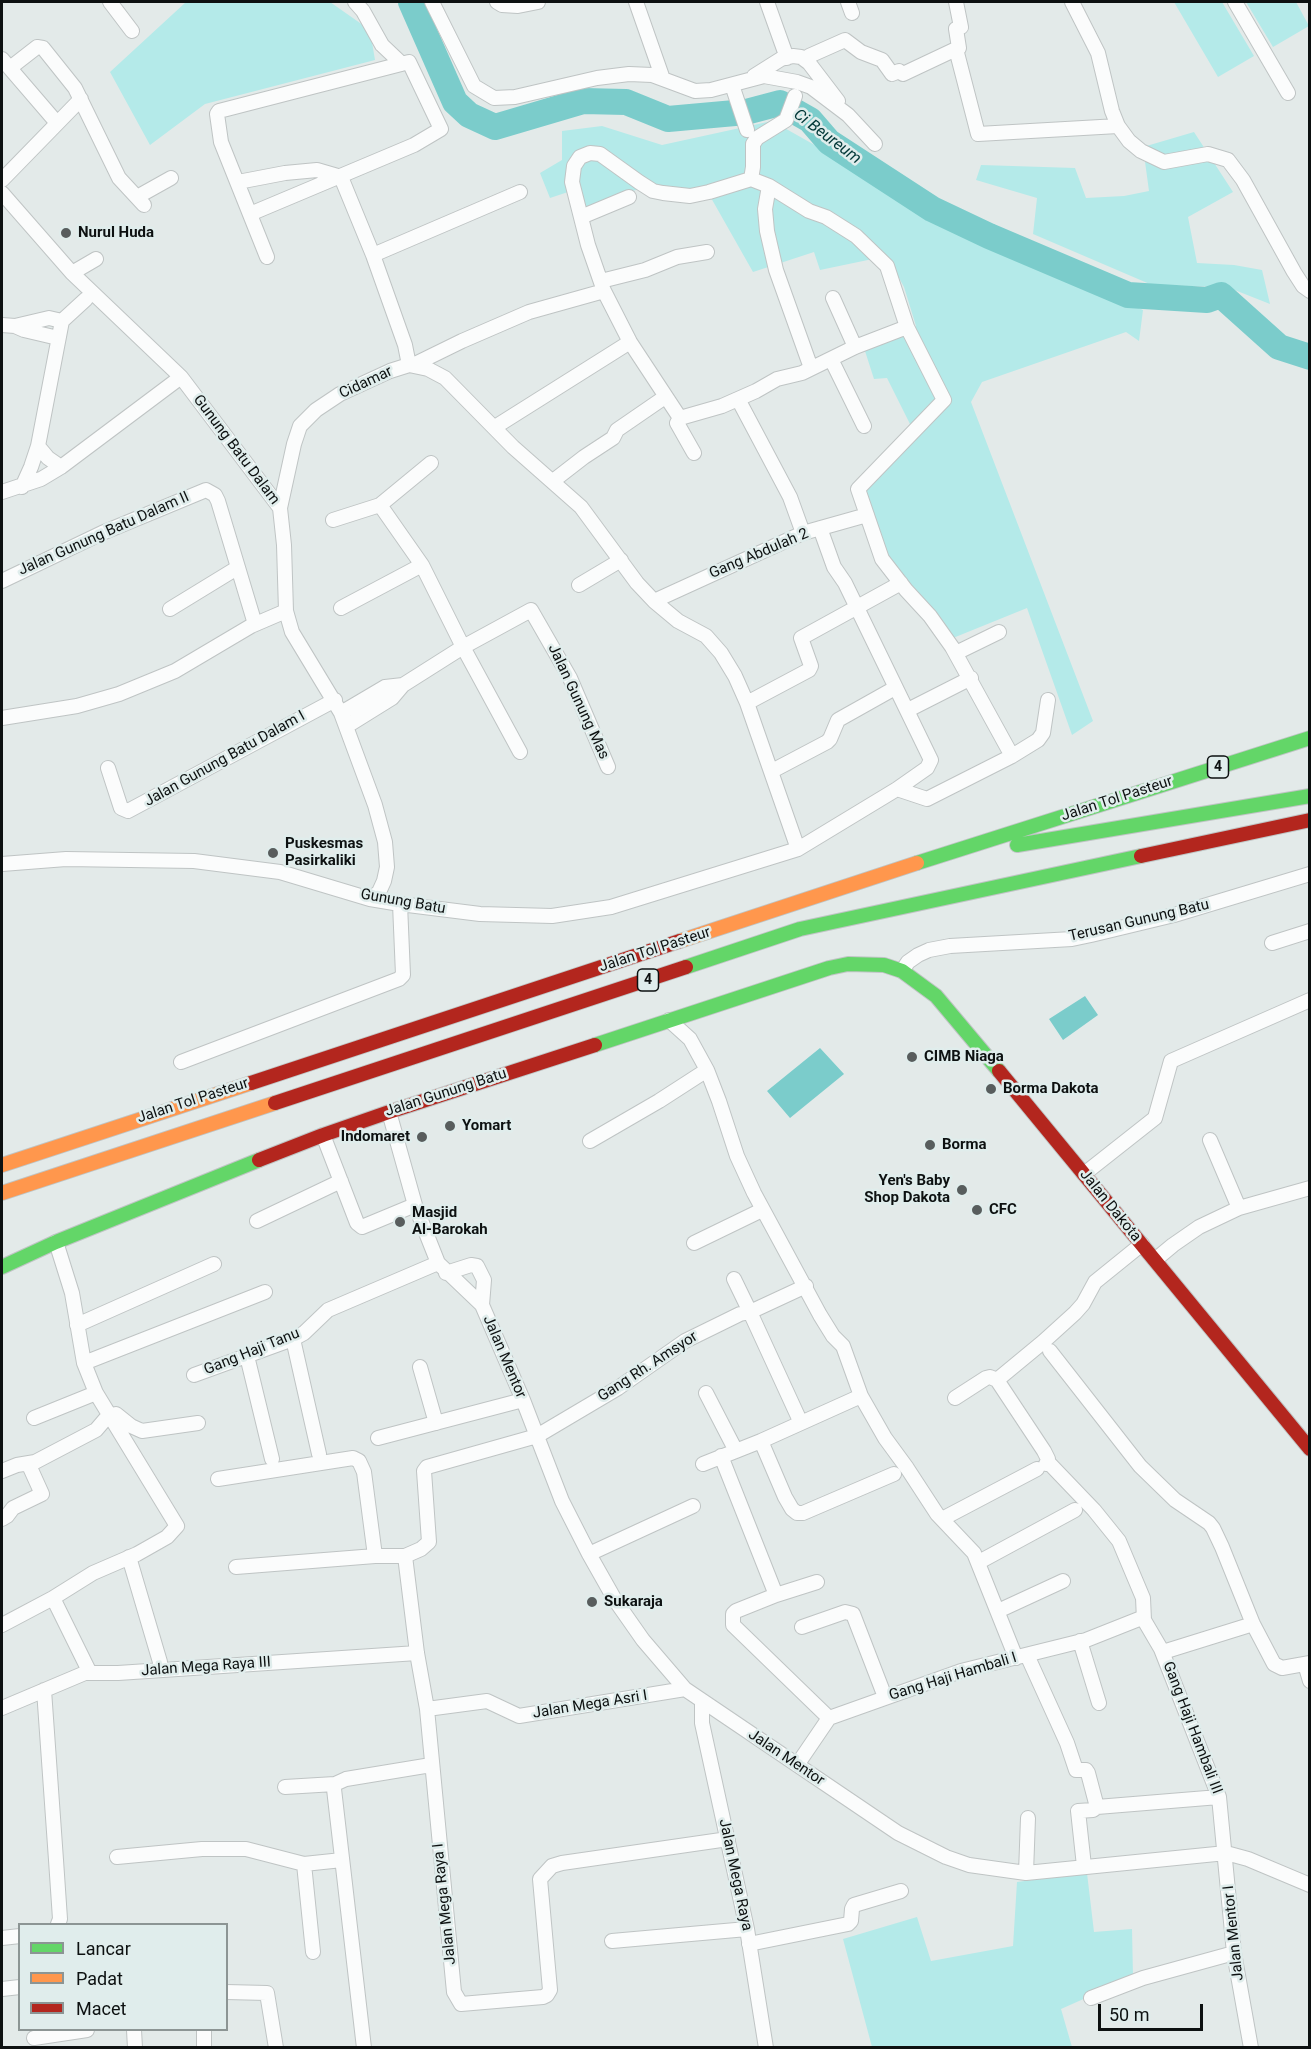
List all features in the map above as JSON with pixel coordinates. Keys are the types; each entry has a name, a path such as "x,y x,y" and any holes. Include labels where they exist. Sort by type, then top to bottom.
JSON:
{"main road":[{"name":"Jalan Tol Pasteur","path":"2,1165 927,860 1310,738"},
{"path":"927,860 1310,796"},
{"name":"Jalan Tol Pasteur","path":"2,1193 800,929 1310,820"},
{"name":"Jalan Gunung Batu","path":"2,1267 56,1242 323,1135 389,1112 829,968 867,963 884,965 902,971"},
{"name":"Jalan Dakota","path":"902,971 936,996 953,1015 1309,1447"}],"street":[{"path":"110,2 132,31"},
{"path":"355,2 363,11 382,45 402,64"},
{"path":"432,2 474,86 494,98 515,97 613,75 652,75 695,91 733,88 771,64 787,58 801,57 809,63 848,115 875,144"},
{"path":"496,2 502,5 518,6 538,2"},
{"path":"636,2 663,79"},
{"path":"767,2 787,58"},
{"path":"809,56 844,40 861,52 882,60 892,74 899,71 903,74 959,48 956,29 961,27 957,2"},
{"path":"1072,2 1098,53 1112,111 1118,126 1129,141 1141,151 1164,162 1208,154 1228,160 1243,180 1294,272 1303,286 1310,291"},
{"path":"1235,2 1288,93"},
{"path":"377,71 382,45"},
{"path":"57,123 6,64 40,46 68,77 81,99 118,178 140,201 171,178"},
{"path":"956,49 978,134 1118,126"},
{"path":"250,214 414,145 441,129 409,63 219,111 217,114 221,142 267,257"},
{"path":"752,78 764,76 811,87 848,115"},
{"path":"733,88 747,130"},
{"path":"751,179 753,144 757,138 786,120 795,96"},
{"path":"2,180 81,99"},
{"path":"680,418 664,397 630,342 603,286 588,245 572,182 574,166 580,157 590,153 600,154 653,191 663,193 690,196 751,179 769,186 856,236 887,266 907,327 944,400 858,489 882,560 930,616 956,653 1012,756"},
{"path":"238,182 310,170 341,177"},
{"path":"341,177 373,255 411,365 529,312 677,257 707,252"},
{"path":"769,186 765,209 776,270 812,368"},
{"path":"373,255 520,192"},
{"name":"Gunung Batu Dalam","path":"2,193 72,273 181,377 280,508 284,545 286,611 292,632 338,706 375,805 387,855 384,882 379,892 370,899"},
{"path":"581,217 629,197"},
{"path":"72,273 96,259"},
{"path":"833,298 855,347"},
{"path":"22,487 32,467 38,446 62,321 86,300"},
{"path":"8,326 49,318 62,321"},
{"path":"8,326 58,338"},
{"path":"694,453 677,423 680,418 722,406 756,392 777,380 802,373 855,347 907,327"},
{"path":"495,427 630,342"},
{"path":"831,359 864,426"},
{"name":"Cidamar","path":"280,508 300,426 316,410 340,394 390,371 411,365 428,369 445,378 513,447 581,507 637,583 654,600 678,621 706,636 716,646 735,676 747,703 798,849"},
{"path":"2,492 41,479 61,467 181,377"},
{"path":"553,481 613,438 617,430 664,397"},
{"path":"738,399 786,488 798,514 802,533"},
{"path":"38,446 48,458 61,467"},
{"path":"333,520 380,505 431,463"},
{"name":"Jalan Gunung Batu Dalam II","path":"2,580 102,533 206,490 218,501 255,624"},
{"path":"380,505 422,565 520,752"},
{"name":"Gang Abdulah 2","path":"654,600 802,533 867,515"},
{"path":"820,528 834,567 908,710 971,678"},
{"path":"579,585 621,560"},
{"path":"341,608 422,565"},
{"path":"170,609 237,568"},
{"path":"747,703 809,670 811,666 800,640 803,637 901,584"},
{"name":"Jalan Gunung Mas","path":"346,726 392,698 403,685 463,647 532,610 570,678 608,766"},
{"path":"2,718 77,706 119,694 175,671 255,624 286,611"},
{"path":"956,653 999,632"},
{"name":"Jalan Gunung Mas","path":"338,706 385,687 403,685"},
{"path":"772,771 827,742 838,720 895,688"},
{"path":"897,789 927,799 1012,756 1038,740 1043,733 1048,700"},
{"name":"Jalan Gunung Batu Dalam I","path":"108,768 121,808 128,811 338,706"},
{"name":"Gunung Batu","path":"2,864 66,859 194,861 280,872 370,899 480,914 552,916 611,907 798,849 897,789 927,768 931,760 908,710"},
{"name":"Terusan Gunung Batu","path":"902,971 908,962 929,950 950,946 1091,936 1196,909 1310,874"},
{"path":"181,1062 399,980 403,975 400,904"},
{"path":"1272,943 1310,932"},
{"path":"1084,1174 1155,1118 1171,1061 1310,1000"},
{"path":"669,1020 690,1039 706,1070 737,1156 762,1210 833,1336 843,1346 861,1396 890,1446 942,1519 969,1545 979,1562 998,1611 1067,1743 1076,1770 1086,1770 1088,1773 1097,1807"},
{"path":"590,1142 706,1070"},
{"name":"Jalan Mentor","path":"389,1112 415,1205 442,1268 482,1305 562,1501 589,1554 615,1600 643,1640 685,1689 898,1833 918,1844 969,1865 1026,1873 1226,1853 1248,1859 1310,1885"},
{"path":"323,1135 357,1223 362,1227 415,1205"},
{"path":"1210,1140 1239,1208"},
{"path":"257,1221 341,1181"},
{"path":"1155,1260 1199,1227 1239,1208 1310,1188"},
{"path":"694,1243 762,1210"},
{"path":"2,1625 93,1573 167,1537 177,1526 96,1393 84,1363 69,1283 56,1242"},
{"path":"997,1380 1075,1313 1083,1304 1095,1282 1142,1245"},
{"path":"77,1325 214,1264"},
{"name":"Jalan Mentor","path":"442,1268 477,1266 484,1280 482,1305"},
{"name":"Gang Haji Tanu","path":"194,1375 293,1339 304,1333 328,1310 442,1268"},
{"path":"734,1279 801,1423"},
{"name":"Gang Rh. Amsyor","path":"405,1556 421,1549 429,1542 424,1469 537,1436 618,1388 685,1341 740,1314 750,1312 806,1286"},
{"path":"84,1363 266,1292"},
{"path":"293,1339 320,1454"},
{"path":"1050,1351 1140,1466 1175,1500 1209,1523 1220,1540 1253,1624 1276,1667 1307,1664 1310,1681"},
{"path":"247,1356 272,1459"},
{"path":"420,1367 436,1423"},
{"path":"955,1398 986,1378 997,1380 1044,1451 1044,1465 1094,1510 1119,1540 1143,1598 1138,1621"},
{"path":"34,1418 96,1393"},
{"path":"706,1393 736,1451"},
{"path":"703,1464 761,1441 861,1396"},
{"path":"378,1438 523,1401"},
{"path":"2,1471 17,1465 35,1462 96,1430 108,1416 116,1414 131,1426 142,1431 198,1423"},
{"path":"761,1441 785,1497 797,1513 803,1513 894,1474"},
{"path":"721,1456 776,1595"},
{"path":"218,1479 353,1458 359,1461 364,1472 375,1556"},
{"path":"2,1519 8,1516 13,1508 42,1494 28,1463"},
{"path":"942,1519 1044,1465"},
{"path":"589,1554 693,1506"},
{"path":"979,1562 1075,1510"},
{"path":"236,1567 375,1556 405,1556 417,1653 427,1709 431,1765 345,1779 335,1784 285,1787"},
{"path":"129,1557 154,1641 160,1670"},
{"path":"998,1611 1063,1581"},
{"path":"797,1765 829,1718 732,1625 733,1614 776,1595 817,1582"},
{"path":"52,1598 90,1673"},
{"path":"802,1627 844,1612 853,1614 885,1697"},
{"name":"Gang Haji Hambali I","path":"829,1718 961,1671 1080,1641 1138,1621"},
{"name":"Gang Haji Hambali III","path":"1138,1621 1162,1652 1219,1797 1226,1853"},
{"path":"1162,1652 1253,1624"},
{"path":"1080,1641 1099,1703"},
{"name":"Jalan Mega Raya III","path":"2,1708 74,1676 90,1673 417,1653"},
{"name":"Jalan Mega Asri I","path":"427,1709 487,1701 519,1716 685,1689"},
{"path":"44,1690 60,1919 58,1923"},
{"name":"Jalan Mega Raya","path":"702,1702 702,1723 747,1929 766,2048"},
{"name":"Jalan Mega Raya I","path":"431,1765 454,1992 461,2004 547,1995 550,1990 540,1879 552,1866 728,1839"},
{"path":"335,1784 364,2048"},
{"path":"1084,1866 1078,1811 1093,1810 1097,1807 1219,1797"},
{"path":"1026,1873 1028,1818"},
{"path":"117,1857 202,1849 246,1849 304,1864 342,1860"},
{"name":"Jalan Mentor I","path":"1226,1853 1234,1953 1251,2048"},
{"path":"304,1864 313,1952"},
{"path":"749,1944 848,1924 851,1921 854,1905 901,1891"},
{"path":"612,1941 747,1929"},
{"path":"2,1938 18,1936"},
{"path":"1091,1998 1143,1978 1234,1953"},
{"path":"2,1989 18,1987"},
{"path":"228,1992 267,1993 276,2048"},
{"path":"34,2038 80,2031"},
{"path":"134,2031 135,2048"},
{"path":"204,2031 204,2048"}],"shaded area":[{"path":"186,2 330,2 370,30 375,60 205,104 150,145 110,72"},
{"path":"1174,2 1222,2 1254,56 1218,77"},
{"path":"1246,2 1296,2 1309,26 1273,47"},
{"path":"772,121 955,224 1143,310 1139,341 1126,332 982,382 971,402 1093,721 1072,735 1027,608 953,638 886,555 861,489 916,436 887,378 874,379 865,351 904,335 916,326 904,287 887,256 820,270 814,252 753,272 706,189 688,193 650,185 586,210 580,188 550,198 540,173 562,160 562,131 602,126 662,145"},
{"path":"1194,132 1233,192 1188,217 1197,263 1234,265 1262,270 1270,304 1227,287 1152,285 1033,234 1037,198 976,180 981,165 1075,168 1086,198 1124,196 1149,191 1143,147"},
{"path":"1085,996 1098,1015 1063,1040 1049,1019"},
{"path":"820,1048 844,1074 790,1118 767,1091"},
{"path":"1087,1873 1094,1932 1132,1929 1133,1977 1061,2009 1072,2047 872,2047 843,1939 917,1917 931,1961 1013,1946 1017,1882"}],"waterway":[{"name":"Ci Beureum","path":"411,2 455,102 469,115 495,127 583,101 626,102 668,119 746,112 780,103 810,120 829,142 932,209 989,236 1128,295 1207,300 1221,295 1279,347 1310,357"}],"traffic: fast":[{"path":"917,863 1310,738"},
{"path":"1017,845 1310,796"},
{"path":"686,967 800,929 1141,856"},
{"path":"595,1045 829,968 848,964 884,965 902,971 936,996 999,1071"},
{"path":"2,1267 56,1242 259,1160"}],"traffic: slow":[{"path":"680,941 917,863"},
{"path":"2,1165 251,1083"},
{"path":"2,1193 275,1103"}],"traffic: jam":[{"path":"1141,856 1310,820"},
{"path":"251,1083 680,941"},
{"path":"275,1103 686,967"},
{"path":"259,1160 389,1112 595,1045"},
{"path":"999,1071 1310,1449"}],"place":[{"name":"Nurul Huda","path":"66,233"},
{"name":"Puskesmas Pasirkaliki","path":"273,853"},
{"name":"CIMB Niaga","path":"912,1057"},
{"name":"Borma Dakota","path":"991,1089"},
{"name":"Yomart","path":"450,1126"},
{"name":"Indomaret","path":"422,1137"},
{"name":"Borma","path":"930,1145"},
{"name":"Yen's Baby Shop Dakota","path":"962,1190"},
{"name":"CFC","path":"977,1210"},
{"name":"Masjid Al-Barokah","path":"400,1222"},
{"name":"Sukaraja","path":"592,1602"}]}
